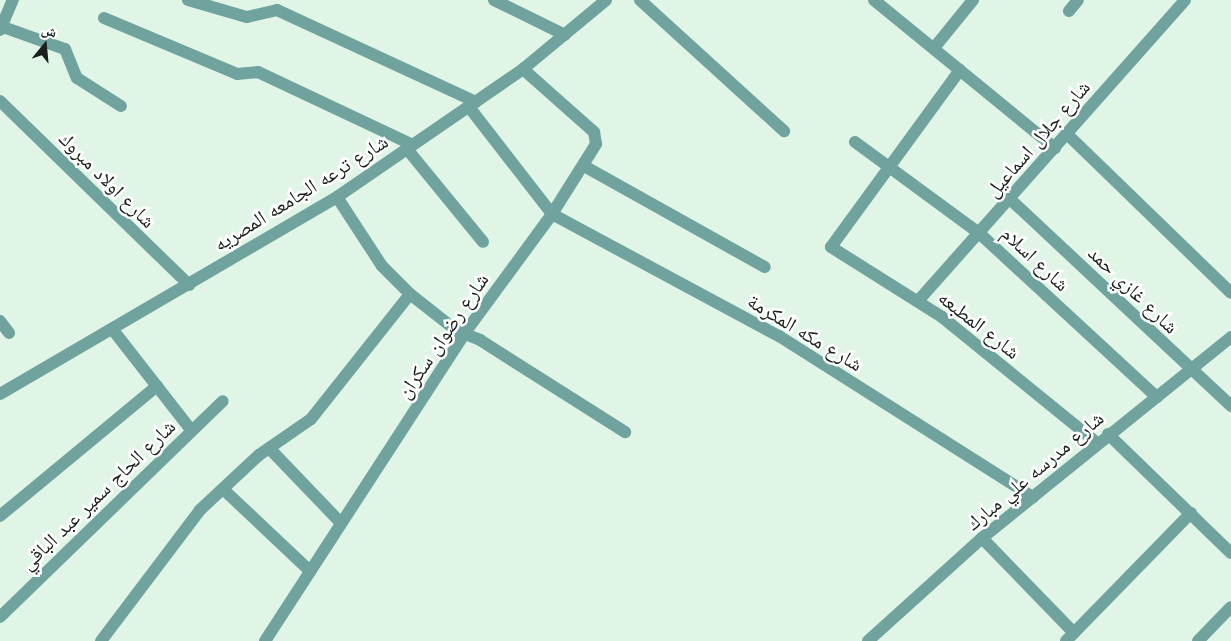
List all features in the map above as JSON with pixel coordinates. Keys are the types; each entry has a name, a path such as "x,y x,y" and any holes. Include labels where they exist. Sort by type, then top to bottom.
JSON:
{"street":[{"path":"13,0 1,28 65,49 77,78 121,106"},
{"path":"188,0 247,17 265,10 277,10 472,105 552,214"},
{"path":"494,0 565,35"},
{"name":"شارع ترعه الجامعه المصريه","path":"0,394 113,330 336,197 524,69 606,0"},
{"path":"640,0 784,131"},
{"path":"874,0 1055,148"},
{"path":"934,48 973,0"},
{"path":"1069,11 1078,0"},
{"name":"شارع جلال اسماعيل","path":"918,301 980,234 1185,0"},
{"path":"104,18 236,74 258,72 410,147 483,242"},
{"name":"شارع رضوان سكران","path":"265,641 464,334 552,214 584,166 598,138 524,69"},
{"path":"891,165 960,70"},
{"name":"شارع اولاد مبروك","path":"0,101 189,285"},
{"path":"1067,134 1231,293"},
{"name":"شارع اسلام","path":"855,142 891,165 980,234 1156,397"},
{"name":"شارع المطبعه","path":"891,165 831,247 918,301 1097,443"},
{"path":"584,166 765,266"},
{"path":"336,197 382,266 410,294 464,334 625,432"},
{"name":"شارع غازي حمد","path":"1010,199 1190,371 1231,406"},
{"name":"شارع مكه المكرمة","path":"552,214 779,336 1033,497"},
{"path":"101,641 200,510 269,448 311,419 410,294"},
{"path":"0,321 9,333"},
{"path":"113,330 191,430"},
{"name":"شارع مدرسه علي مبارك","path":"868,641 982,538 1108,434 1231,337"},
{"path":"0,516 157,386"},
{"name":"شارع الحاج سمير عبد الباقي","path":"0,617 223,401"},
{"path":"1108,434 1231,553"},
{"path":"269,448 340,523"},
{"path":"223,489 310,571"},
{"path":"982,538 1070,637 1191,513"},
{"path":"1198,641 1231,607"}]}
